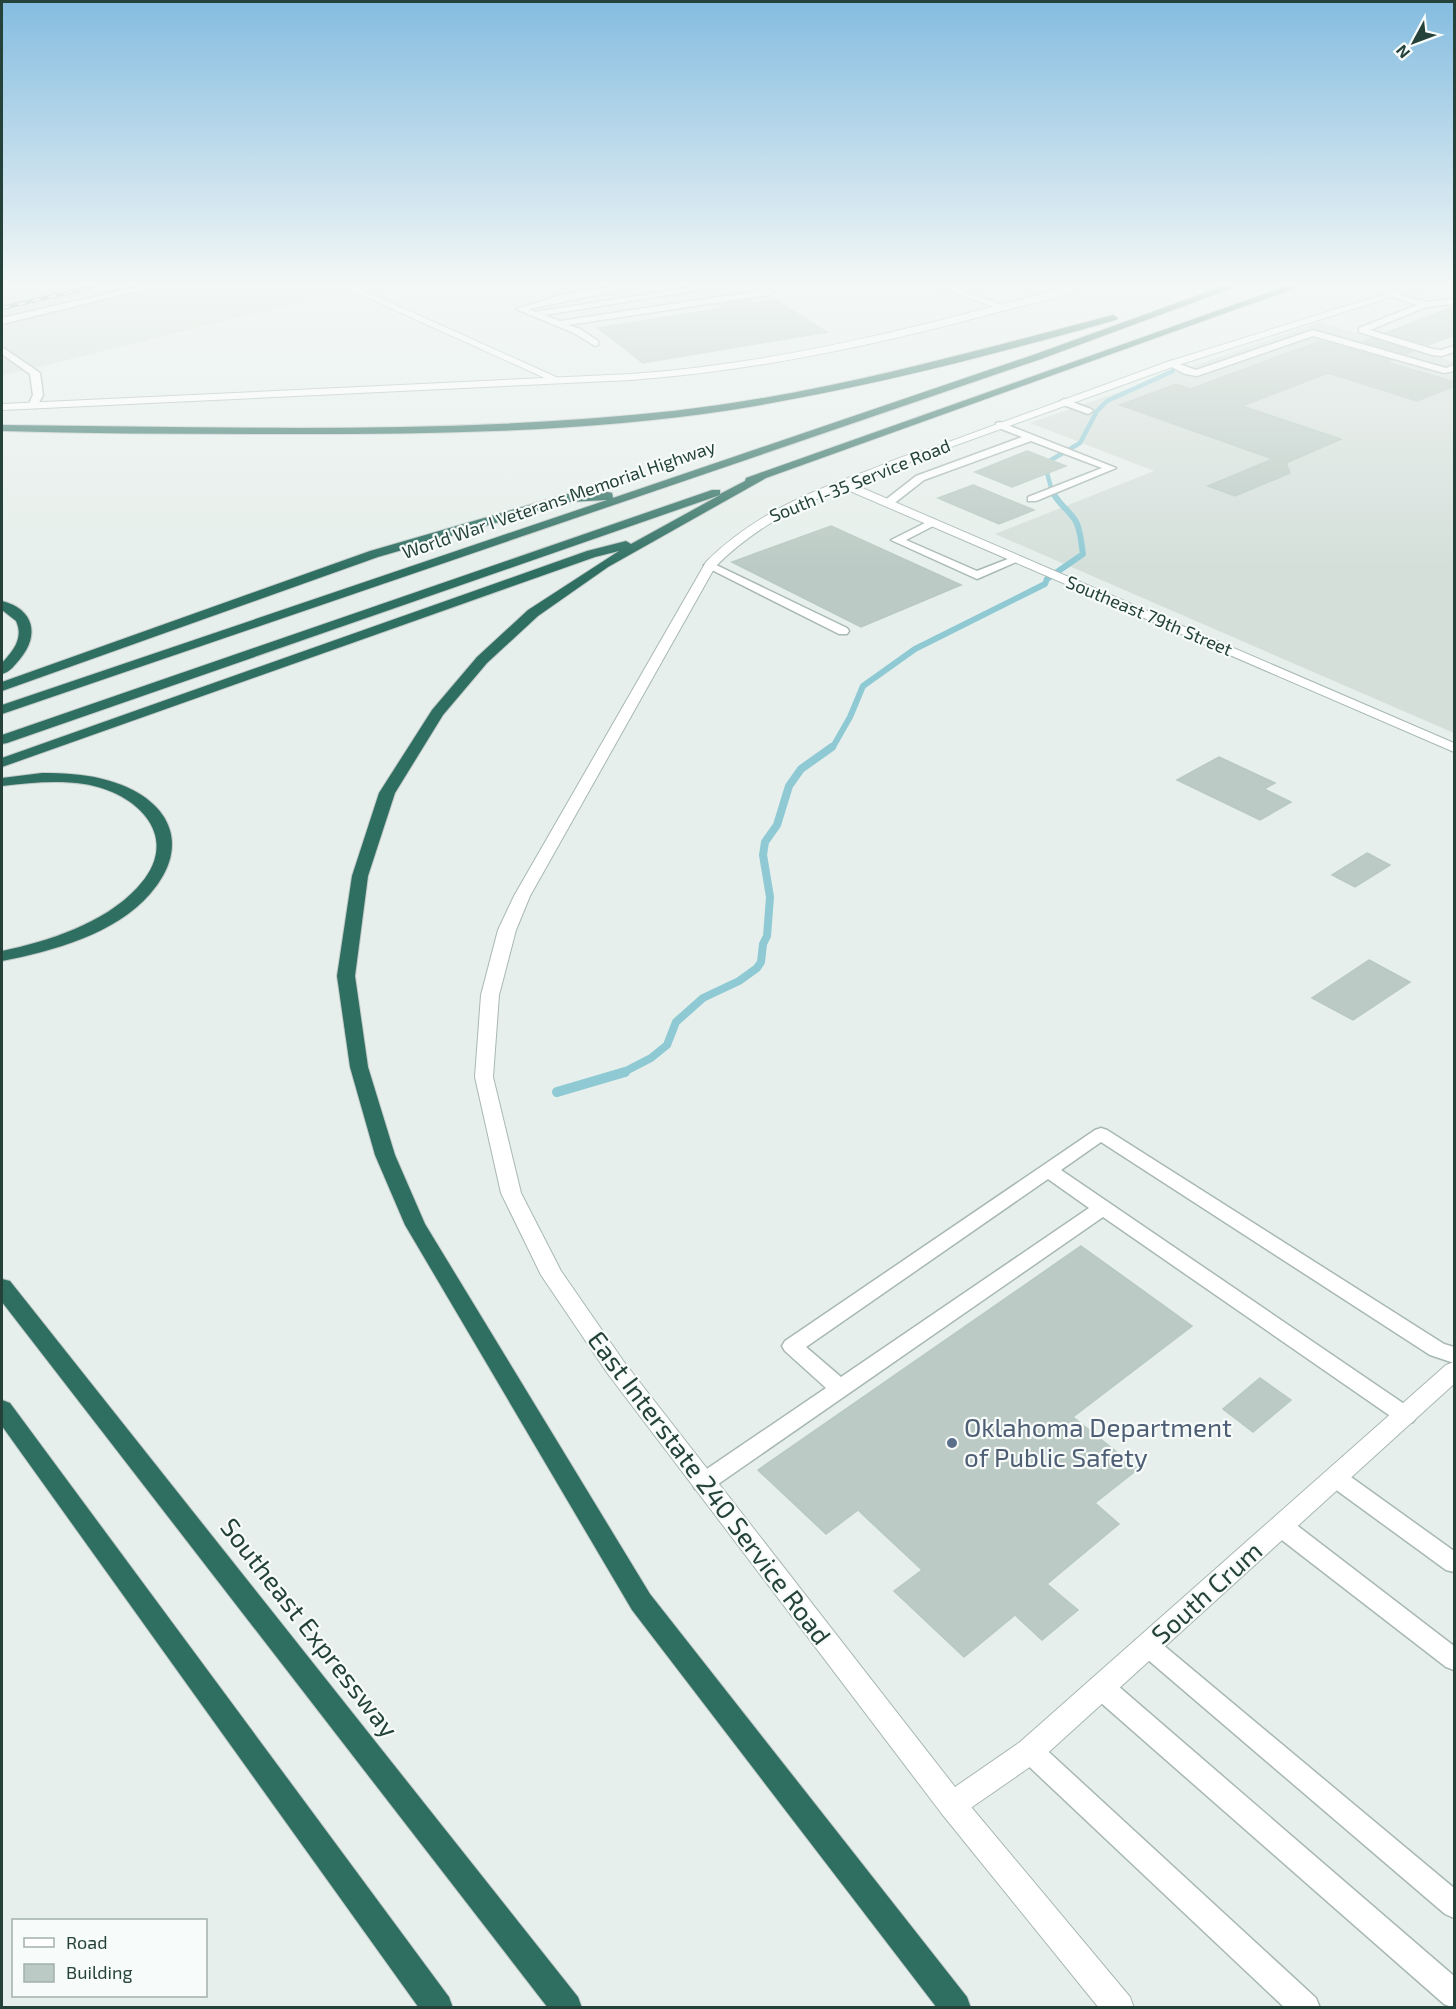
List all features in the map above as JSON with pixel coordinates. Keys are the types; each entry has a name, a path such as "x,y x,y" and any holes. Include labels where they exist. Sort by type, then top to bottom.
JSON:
{"highway":[{"path":"2,428 392,431 569,423 675,414 871,381"},
{"name":"World War I Veterans Memorial Highway","path":"2,710 967,381"},
{"path":"2,740 762,476 1028,381"},
{"path":"762,476 604,564 533,613 482,660 437,713 387,793 360,876 346,976 359,1067 385,1155 415,1225 640,1602 956,2007"},
{"path":"2,687 374,554 567,498 628,496"},
{"path":"2,763 591,554 646,540"},
{"path":"2,605 24,623 26,634 25,644 16,657 2,670"},
{"path":"2,782 60,778 103,784 137,800 161,824 165,838 165,851 160,866 149,883 118,911 52,944 2,956"},
{"name":"Southeast Expressway","path":"2,1287 567,2007"},
{"path":"2,1409 438,2007"}],"street":[{"path":"2,407 564,381"},
{"name":"South I-35 Service Road","path":"522,896 710,565 723,550 765,519 791,506 922,454 1123,381"},
{"name":"Southeast 79th Street","path":"844,484 1455,748"},
{"name":"East Interstate 240 Service Road","path":"522,896 507,930 490,995 484,1077 511,1193 552,1275 616,1368 952,1805 1119,2007"},
{"name":"South Crum","path":"952,1805 1030,1751 1455,1371"}],"lane":[{"path":"33,406 38,395 36,381"},
{"path":"1064,402 1088,411"},
{"path":"1000,425 1111,468 1032,499"},
{"path":"888,503 921,478 1031,437"},
{"path":"933,522 897,540 977,575 1017,559"},
{"path":"710,565 843,631"},
{"path":"841,1389 792,1346 1101,1134 1437,1350 1455,1355"},
{"path":"1047,1170 1406,1416"},
{"path":"703,1483 1103,1208"},
{"path":"1336,1478 1455,1563"},
{"path":"1282,1527 1455,1660"},
{"path":"1148,1646 1455,1905"},
{"path":"1101,1687 1455,1994"},
{"path":"1030,1751 1306,2007"}],"shaded area":[{"path":"1151,381 1454,381 1454,733 995,534 1154,471 1030,423"}],"building":[{"path":"1212,381 1308,381 1242,406 1341,439 1286,463 1290,473 1235,496 1208,486 1273,459 1120,405 1176,384 1190,389"},
{"path":"1353,381 1455,382 1455,386 1417,401"},
{"path":"1027,451 1066,466 1012,487 975,472"},
{"path":"973,485 1034,510 999,524 938,498"},
{"path":"831,526 961,585 861,627 732,562"},
{"path":"1219,757 1275,783 1264,789 1291,802 1260,820 1177,780"},
{"path":"1367,853 1390,865 1355,887 1332,875"},
{"path":"1369,960 1410,982 1353,1020 1312,998"},
{"name":"Oklahoma Department of Public Safety","path":"1081,1246 1192,1326 1073,1417 1138,1469 1095,1503 1119,1524 1047,1584 1078,1610 1042,1640 1015,1615 964,1657 894,1591 922,1570 858,1510 826,1534 758,1470"},
{"path":"1260,1378 1291,1400 1253,1432 1223,1409"}],"waterway":[{"path":"1052,491 1047,473 1051,460 1080,443 1097,411 1107,401 1152,381"},
{"path":"830,748 850,717 863,686 915,649 1045,584 1047,579 1083,554 1077,524 1052,491"},
{"path":"622,1073 651,1058 667,1045 676,1022 703,998 739,981 757,968 761,962 763,944 767,936 770,897 763,855 765,842 777,825 789,786 801,769 832,747"},
{"path":"557,1092 622,1073"}],"place":[{"name":"Oklahoma Department of Public Safety","path":"952,1443"}]}
